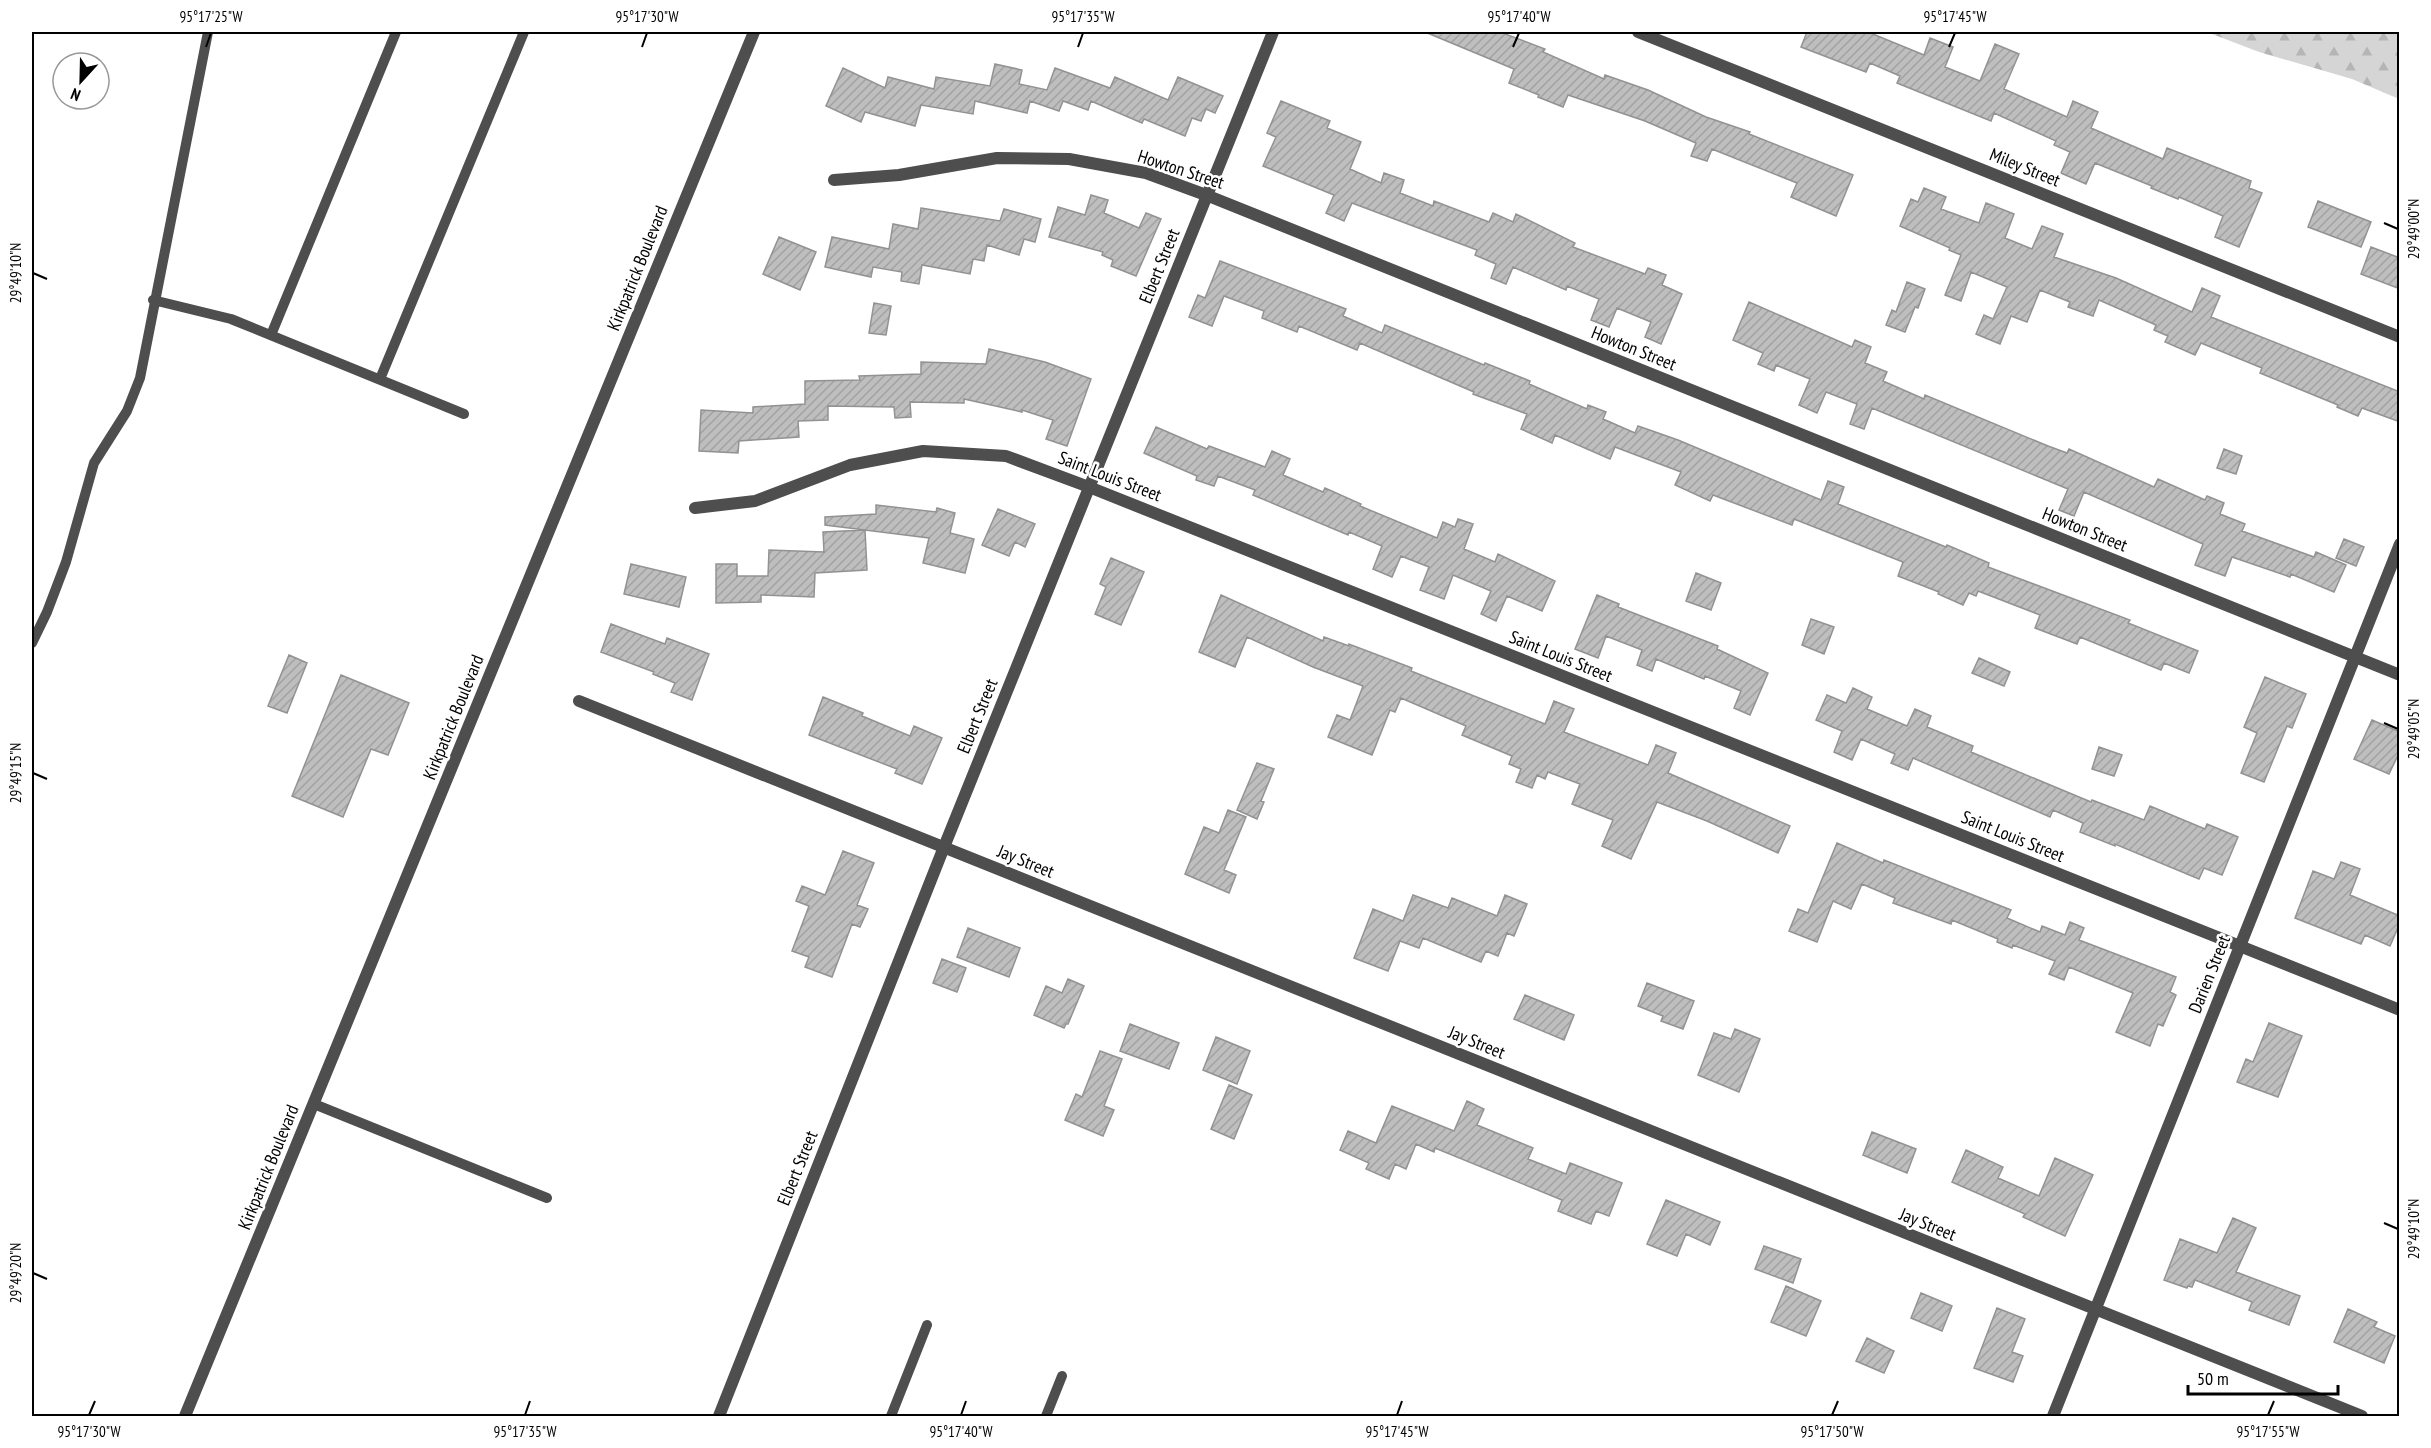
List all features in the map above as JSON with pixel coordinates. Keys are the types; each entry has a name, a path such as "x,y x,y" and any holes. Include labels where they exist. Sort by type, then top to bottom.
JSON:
{"street":[{"name":"Kirkpatrick Boulevard","path":"185,1416 754,32"},
{"name":"Elbert Street","path":"718,1416 944,847 1273,32"},
{"name":"Miley Street","path":"1638,32 2400,337"},
{"name":"Howton Street","path":"834,180 899,175 997,158 1069,159 1146,173 1206,195 2400,675"},
{"name":"Saint Louis Street","path":"695,508 755,501 850,465 922,451 1006,456 1089,487 2400,1010"},
{"name":"Darien Street","path":"2053,1416 2400,544"},
{"name":"Jay Street","path":"579,701 2362,1416"}],"lane":[{"path":"32,643 47,612 66,562 94,464 134,396 140,378 153,300 208,32"},
{"path":"271,335 396,32"},
{"path":"380,380 524,32"},
{"path":"153,300 231,319 464,414"},
{"path":"314,1104 547,1198"},
{"path":"891,1416 927,1325"},
{"path":"1046,1416 1062,1376"}],"green space":[{"path":"2207,32 2399,32 2399,99 2352,79 2259,52"}],"building":[{"path":"1425,32 1500,32 1545,49 1543,52 1604,79 1605,75 1648,90 1706,117 1750,132 1749,134 1853,175 1836,216 1791,197 1797,183 1712,149 1707,161 1691,156 1696,143 1645,121 1568,95 1563,107 1538,97 1539,95 1509,83 1514,69"},
{"path":"1807,32 1868,32 1924,55 1930,38 1953,47 1945,67 1980,81 1995,44 2019,54 2004,89 2067,117 2073,101 2098,112 2091,128 2163,159 2167,148 2251,181 2249,188 2262,193 2239,247 2215,237 2223,216 2095,163 2086,184 2061,173 2070,152 2054,145 2056,141 1994,113 1991,121 1897,83 1900,76 1870,63 1866,72 1801,47"},
{"path":"995,64 1022,70 1019,84 1047,90 1055,68 1110,88 1115,77 1168,100 1178,77 1223,96 1215,113 1206,109 1201,121 1192,118 1185,136 1144,119 1142,123 1091,101 1088,110 1063,101 1059,111 1030,101 1027,113 975,101 973,114 921,105 915,126 865,112 861,122 826,106 843,68 885,88 888,77 934,89 936,77 990,86"},
{"path":"1281,101 1330,121 1327,128 1361,142 1350,169 1381,183 1384,173 1404,180 1400,193 1433,206 1434,201 1489,222 1493,213 1513,222 1516,214 1575,243 1573,247 1645,274 1648,268 1666,275 1662,285 1682,294 1661,344 1645,337 1651,322 1617,308 1609,327 1591,320 1599,299 1567,286 1566,290 1513,267 1506,284 1491,278 1496,264 1475,255 1477,250 1352,203 1344,221 1326,213 1334,195 1263,166 1276,137 1267,133"},
{"path":"1924,188 1946,197 1941,209 1979,223 1986,203 2014,214 2005,238 2032,249 2042,226 2063,234 2054,257 2116,278 2192,312 2202,288 2220,296 2211,317 2400,392 2400,422 2362,408 2358,416 2337,407 2338,405 2260,373 2262,368 2201,343 2195,355 2165,342 2168,336 2154,330 2156,325 2099,300 2093,316 2068,307 2070,302 2040,290 2027,322 2011,316 2000,344 1976,334 1984,315 1993,319 2007,287 1971,272 1961,301 1945,295 1961,255 1900,226 1911,199 1918,202"},
{"path":"1091,195 1108,200 1104,213 1139,228 1146,213 1161,219 1136,276 1111,266 1113,260 1102,255 1103,252 1049,237 1058,207 1085,215"},
{"path":"2318,201 2371,222 2361,247 2308,227"},
{"path":"921,208 1000,221 1004,209 1041,219 1035,242 1024,239 1019,255 987,245 984,261 973,259 970,274 922,265 919,284 901,281 902,272 873,267 871,277 825,267 832,237 889,249 893,224 918,229"},
{"path":"779,237 816,252 800,290 763,274"},
{"path":"2371,247 2400,258 2400,289 2361,274"},
{"path":"1220,261 1346,309 1343,316 1382,333 1385,325 1530,381 1529,384 1587,409 1588,405 1606,412 1603,419 1635,433 1638,426 1678,440 1821,500 1828,481 1844,487 1838,504 1946,547 1947,545 1989,563 1988,567 2130,620 2128,623 2198,651 2189,673 2164,663 2161,670 2080,637 2077,644 2035,628 2040,615 1978,591 1976,596 1969,593 1963,605 1938,594 1939,592 1898,576 1903,562 1794,519 1792,525 1713,495 1710,501 1675,485 1681,472 1615,447 1610,459 1555,435 1552,443 1521,429 1527,414 1473,394 1474,392 1360,343 1357,350 1299,326 1297,332 1262,318 1264,311 1224,296 1212,326 1189,317 1198,295 1205,298"},
{"path":"1907,282 1925,289 1905,332 1886,325 1892,310 1896,312"},
{"path":"1749,302 1852,347 1855,340 1871,347 1865,363 1887,372 1883,381 1924,399 1925,395 2067,453 2069,449 2154,487 2158,479 2205,500 2207,496 2224,503 2220,514 2245,524 2242,531 2314,557 2316,552 2346,565 2334,592 2291,574 2290,577 2232,557 2225,576 2195,565 2203,544 2084,492 2074,516 2059,510 2068,489 1872,408 1864,429 1850,424 1857,404 1826,392 1817,413 1799,405 1810,379 1776,365 1774,371 1758,364 1763,353 1733,340"},
{"path":"874,303 891,306 886,335 869,333"},
{"path":"989,349 1045,362 1091,379 1067,446 1046,439 1053,420 1022,410 1022,412 964,399 964,403 910,402 911,417 895,418 894,407 828,406 828,420 798,421 799,437 739,441 738,453 699,451 701,410 753,413 753,407 805,404 805,381 860,380 859,376 921,374 921,362 986,364"},
{"path":"1156,427 1207,449 1209,446 1265,467 1272,451 1290,459 1283,475 1323,492 1325,488 1361,504 1360,506 1437,538 1443,522 1455,527 1458,519 1473,524 1464,549 1495,562 1498,554 1555,581 1542,611 1507,596 1496,621 1481,614 1491,591 1453,575 1444,599 1420,590 1429,567 1401,556 1392,577 1373,569 1382,546 1349,532 1348,535 1253,495 1255,490 1218,476 1214,486 1196,480 1197,476 1144,453"},
{"path":"2224,449 2242,456 2236,474 2217,468"},
{"path":"876,505 936,512 937,508 955,513 950,533 974,539 965,573 923,563 929,538 825,525 825,517 876,514"},
{"path":"998,509 1035,524 1025,547 1015,542 1009,556 982,545"},
{"path":"865,530 867,570 815,573 814,597 761,595 761,602 716,603 716,564 737,564 737,576 768,576 769,550 824,552 823,532"},
{"path":"2344,539 2364,547 2356,566 2336,558"},
{"path":"1111,558 1144,572 1121,625 1095,614 1106,587 1100,584"},
{"path":"631,564 686,577 679,607 624,594"},
{"path":"1696,573 1721,583 1711,610 1686,601"},
{"path":"1221,595 1323,641 1324,637 1349,646 1349,644 1545,724 1554,701 1574,709 1564,732 1648,765 1656,745 1676,753 1668,773 1790,826 1778,853 1707,821 1657,802 1631,859 1602,846 1613,820 1572,804 1580,784 1548,772 1545,779 1537,775 1532,788 1516,782 1521,769 1509,764 1512,756 1462,735 1466,726 1401,698 1395,712 1390,710 1372,755 1328,737 1337,715 1350,720 1363,686 1313,667 1247,637 1235,667 1199,652"},
{"path":"1597,595 1619,604 1618,607 1718,646 1717,649 1768,673 1750,715 1734,708 1741,691 1705,676 1704,679 1656,659 1652,671 1637,665 1642,650 1606,636 1598,658 1575,649"},
{"path":"1811,619 1834,627 1824,654 1802,645"},
{"path":"611,624 665,644 667,638 709,654 692,700 671,692 675,683 653,674 654,672 601,652"},
{"path":"289,655 307,663 287,713 268,706"},
{"path":"1979,658 2010,672 2004,686 1972,673"},
{"path":"341,675 409,703 388,755 371,749 343,817 292,796"},
{"path":"2265,677 2306,694 2292,728 2287,726 2264,782 2241,773 2257,733 2244,727"},
{"path":"1853,688 1872,697 1867,709 1907,726 1915,709 1931,716 1927,727 1973,746 1971,752 2091,802 2092,800 2144,820 2150,806 2205,829 2207,824 2238,837 2222,875 2204,868 2199,879 2080,832 2083,823 2053,810 2050,817 1913,758 1908,770 1891,763 1895,754 1861,739 1852,760 1834,752 1842,731 1816,720 1827,695 1846,703"},
{"path":"823,697 910,736 914,726 942,738 922,784 895,773 897,769 809,735"},
{"path":"2372,720 2400,732 2400,751 2389,774 2354,759"},
{"path":"2099,747 2122,755 2114,776 2092,769"},
{"path":"1257,763 1274,769 1261,801 1264,802 1257,819 1237,810"},
{"path":"1228,810 1246,817 1224,870 1236,875 1229,893 1185,874 1204,827 1219,833"},
{"path":"1837,843 1883,863 1884,860 2011,910 2007,918 2040,932 2042,926 2065,935 2070,922 2084,928 2079,940 2176,977 2170,992 2176,995 2163,1026 2158,1024 2150,1046 2116,1032 2133,993 2069,967 2064,980 2049,974 2055,961 2013,945 2012,948 1997,942 1998,939 1952,920 1951,924 1893,903 1895,898 1862,884 1851,909 1833,901 1817,942 1789,931 1798,909 1808,913"},
{"path":"843,851 874,863 857,905 868,909 860,927 852,924 832,977 805,967 809,957 792,951 809,906 796,901 802,886 825,895"},
{"path":"2341,862 2360,869 2350,895 2400,916 2400,923 2390,946 2365,935 2361,944 2295,918 2313,871 2334,879"},
{"path":"1413,895 1448,908 1452,898 1497,916 1505,895 1527,904 1514,936 1507,933 1498,956 1486,951 1481,962 1423,938 1419,948 1400,941 1388,971 1354,958 1373,909 1403,921"},
{"path":"968,928 1020,948 1009,977 957,957"},
{"path":"942,959 966,968 957,992 933,983"},
{"path":"1068,979 1084,986 1068,1024 1064,1028 1034,1015 1046,986 1062,993"},
{"path":"1647,983 1694,1001 1683,1029 1661,1021 1663,1016 1638,1006"},
{"path":"1525,995 1574,1015 1564,1040 1514,1019"},
{"path":"2269,1023 2302,1036 2278,1097 2237,1082 2246,1059 2253,1062"},
{"path":"1130,1024 1179,1043 1169,1069 1120,1051"},
{"path":"1735,1029 1760,1039 1739,1092 1698,1075 1714,1033 1731,1039"},
{"path":"1216,1037 1250,1051 1237,1084 1203,1070"},
{"path":"1100,1051 1122,1059 1104,1106 1114,1110 1103,1136 1065,1120 1076,1094 1082,1097"},
{"path":"1229,1085 1252,1095 1234,1139 1211,1129"},
{"path":"1467,1101 1484,1109 1477,1125 1533,1148 1528,1159 1566,1174 1570,1163 1622,1183 1609,1216 1596,1211 1591,1224 1558,1211 1562,1200 1435,1148 1434,1152 1416,1144 1406,1169 1395,1164 1389,1179 1366,1169 1369,1163 1340,1150 1348,1131 1376,1143 1392,1106 1454,1131"},
{"path":"1872,1132 1916,1149 1907,1173 1863,1155"},
{"path":"1966,1150 2003,1167 1998,1178 2039,1196 2055,1158 2093,1175 2065,1236 2023,1217 2025,1214 1952,1182"},
{"path":"1666,1200 1720,1222 1710,1245 1686,1234 1677,1256 1647,1244"},
{"path":"2233,1218 2256,1228 2236,1272 2300,1296 2289,1325 2249,1310 2252,1302 2195,1280 2192,1287 2187,1288 2164,1280 2180,1239 2217,1253"},
{"path":"1764,1246 1801,1259 1793,1283 1755,1269"},
{"path":"1786,1286 1821,1301 1806,1336 1771,1322"},
{"path":"1921,1293 1952,1306 1942,1331 1911,1318"},
{"path":"1997,1308 2025,1319 2012,1352 2023,1356 2013,1382 1974,1368"},
{"path":"2348,1309 2377,1322 2374,1327 2395,1336 2384,1363 2334,1342"},
{"path":"1867,1338 1894,1351 1884,1373 1856,1361"}]}
